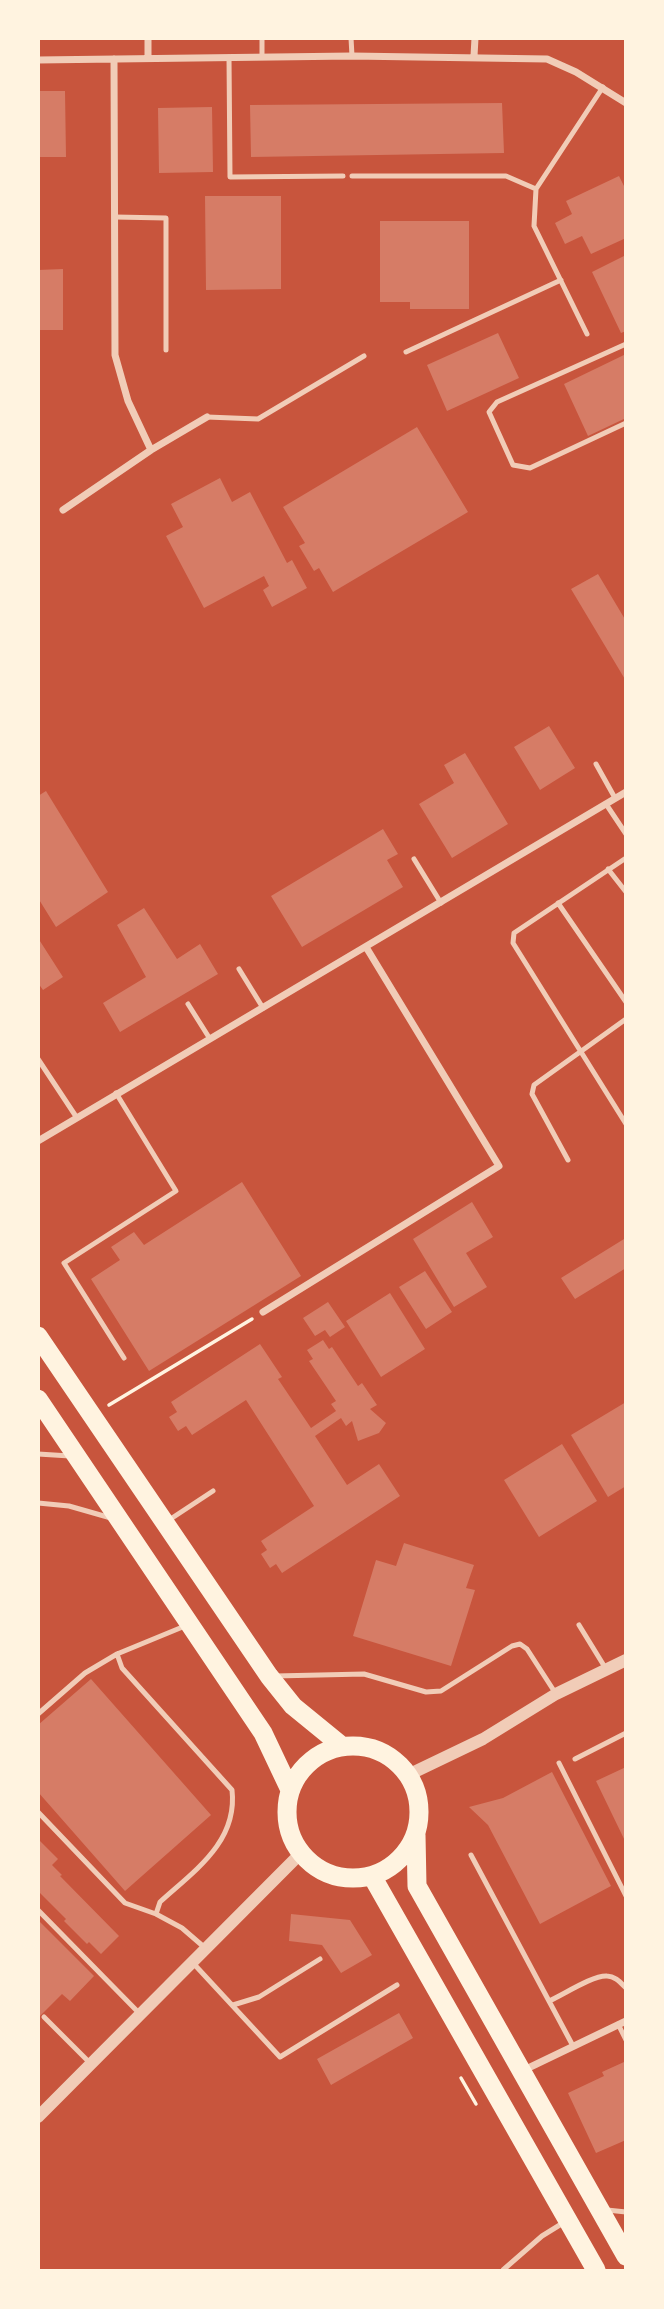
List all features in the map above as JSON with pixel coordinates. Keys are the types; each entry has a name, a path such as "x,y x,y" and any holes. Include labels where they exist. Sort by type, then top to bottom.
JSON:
{"highway":[{"path":"38,1336 269,1676 293,1706 342,1746"},
{"path":"38,1399 263,1733 290,1790"},
{"path":"416,1835 406,1853 390,1867 372,1876 352,1878 333,1875 315,1866 301,1853 290,1833 287,1812 290,1790 311,1761 342,1746 362,1746 380,1751 396,1761 408,1775 417,1794 420,1814 416,1835 417,1886 625,2256"},
{"path":"372,1876 596,2270"}],"street":[{"path":"148,38 148,58"},
{"path":"474,56 475,38"},
{"path":"38,60 262,56 474,56 547,59 603,87 625,103"},
{"path":"114,59 115,355 128,401 151,450"},
{"path":"63,510 151,450 207,417"},
{"path":"38,1141 625,792"},
{"path":"263,1312 499,1166 366,947"},
{"path":"408,1775 483,1739 556,1694 625,1660"},
{"path":"41,2110 141,2015 301,1853"},
{"path":"522,2071 622,2022"}],"lane":[{"path":"261,38 262,56"},
{"path":"351,38 352,56"},
{"path":"229,57 230,177 343,176"},
{"path":"587,334 534,226 536,189 603,87"},
{"path":"352,176 506,176 536,189"},
{"path":"115,217 166,218 166,350"},
{"path":"406,352 561,280"},
{"path":"625,344 498,401 489,412 513,465 530,468 625,424"},
{"path":"207,417 258,419 363,356"},
{"path":"596,764 615,798"},
{"path":"606,804 625,834"},
{"path":"625,858 514,933 513,943 625,1124"},
{"path":"414,859 440,903"},
{"path":"608,869 625,892"},
{"path":"558,903 625,1002"},
{"path":"239,969 263,1008"},
{"path":"188,1004 210,1039"},
{"path":"568,1160 532,1094 534,1085 625,1019"},
{"path":"38,1059 77,1118"},
{"path":"116,1093 176,1191 64,1263 124,1358"},
{"path":"38,1454 76,1456"},
{"path":"164,1524 213,1491"},
{"path":"38,1503 78,1508 120,1522"},
{"path":"38,1714 85,1673 117,1654 178,1631 189,1624"},
{"path":"579,1625 606,1670"},
{"path":"269,1676 364,1674 426,1692 441,1691 512,1646 520,1644 527,1649 556,1694"},
{"path":"117,1654 122,1668 232,1790 234,1808 217,1850 160,1902 156,1914"},
{"path":"575,1759 625,1734"},
{"path":"559,1763 625,1896"},
{"path":"38,1812 125,1902 182,1928 206,1950"},
{"path":"471,1855 573,2046"},
{"path":"38,1910 141,2015"},
{"path":"233,2005 260,1997 320,1959"},
{"path":"192,1963 280,2057 397,1985"},
{"path":"550,2001 598,1977 608,1976 625,1987"},
{"path":"44,2017 91,2064"},
{"path":"622,2022 625,2040"},
{"path":"600,2210 625,2212"},
{"path":"503,2270 542,2236 568,2221"}],"path":[{"path":"92,1416 263,1312"}],"building":[{"path":"38,91 65,91 66,157 38,157"},
{"path":"502,103 504,153 251,157 250,105"},
{"path":"212,107 213,172 159,173 158,108"},
{"path":"619,176 626,190 626,238 591,254 582,236 565,244 555,223 572,214 566,201"},
{"path":"205,196 281,196 281,289 206,290"},
{"path":"380,221 469,221 469,309 410,309 410,302 380,302"},
{"path":"626,255 626,331 621,333 592,272"},
{"path":"63,269 63,330 38,330 38,270"},
{"path":"498,333 519,378 447,411 427,365"},
{"path":"626,354 626,418 588,436 564,384"},
{"path":"417,427 468,512 333,592 319,568 314,571 299,546 305,543 283,507"},
{"path":"220,478 232,502 250,492 287,563 292,560 307,588 272,607 263,590 269,586 264,576 204,608 166,536 183,527 171,504"},
{"path":"598,574 626,621 626,681 571,589"},
{"path":"549,726 575,768 540,790 514,747"},
{"path":"465,753 508,824 452,858 419,804 454,783 444,765"},
{"path":"46,791 108,892 56,927 38,898 38,796"},
{"path":"383,829 398,854 387,860 403,887 302,947 271,896"},
{"path":"144,908 177,959 200,944 218,974 120,1032 103,1003 146,977 117,925"},
{"path":"38,938 63,977 43,990 38,983"},
{"path":"242,1182 301,1276 149,1371 91,1279 120,1260 111,1247 134,1232 144,1245"},
{"path":"472,1202 493,1237 466,1253 487,1287 454,1307 413,1239"},
{"path":"624,1239 626,1268 575,1299 561,1278"},
{"path":"425,1271 452,1312 426,1329 399,1287"},
{"path":"390,1293 425,1349 381,1377 346,1321"},
{"path":"328,1302 345,1327 330,1337 325,1330 315,1336 303,1318"},
{"path":"323,1340 329,1349 332,1347 358,1386 362,1383 377,1405 370,1409 386,1423 379,1433 358,1441 352,1421 346,1426 341,1418 315,1436 347,1485 379,1464 400,1496 282,1573 276,1564 270,1568 261,1554 267,1550 261,1541 314,1506 246,1400 192,1435 186,1426 178,1431 169,1417 177,1412 171,1402 260,1344 282,1377 278,1379 311,1428 336,1411 331,1404 336,1401 309,1361 313,1359 307,1350"},
{"path":"626,1402 626,1486 608,1497 571,1435"},
{"path":"562,1444 597,1501 539,1537 504,1480"},
{"path":"404,1543 474,1565 466,1588 475,1590 451,1666 353,1636 376,1560 396,1566"},
{"path":"91,1679 211,1815 125,1891 38,1792 38,1725"},
{"path":"626,1767 626,1843 596,1781"},
{"path":"552,1772 611,1886 540,1924 488,1825 469,1807 503,1798"},
{"path":"38,1839 58,1859 52,1865 62,1875 60,1876 119,1936 101,1954 64,1921 66,1919 38,1891"},
{"path":"291,1914 350,1920 372,1955 341,1973 322,1945 289,1941"},
{"path":"38,1920 94,1976 70,2001 62,1994 38,2018"},
{"path":"399,2013 413,2038 331,2085 317,2059"},
{"path":"624,2062 626,2140 596,2153 568,2093 604,2076 602,2072"}]}
